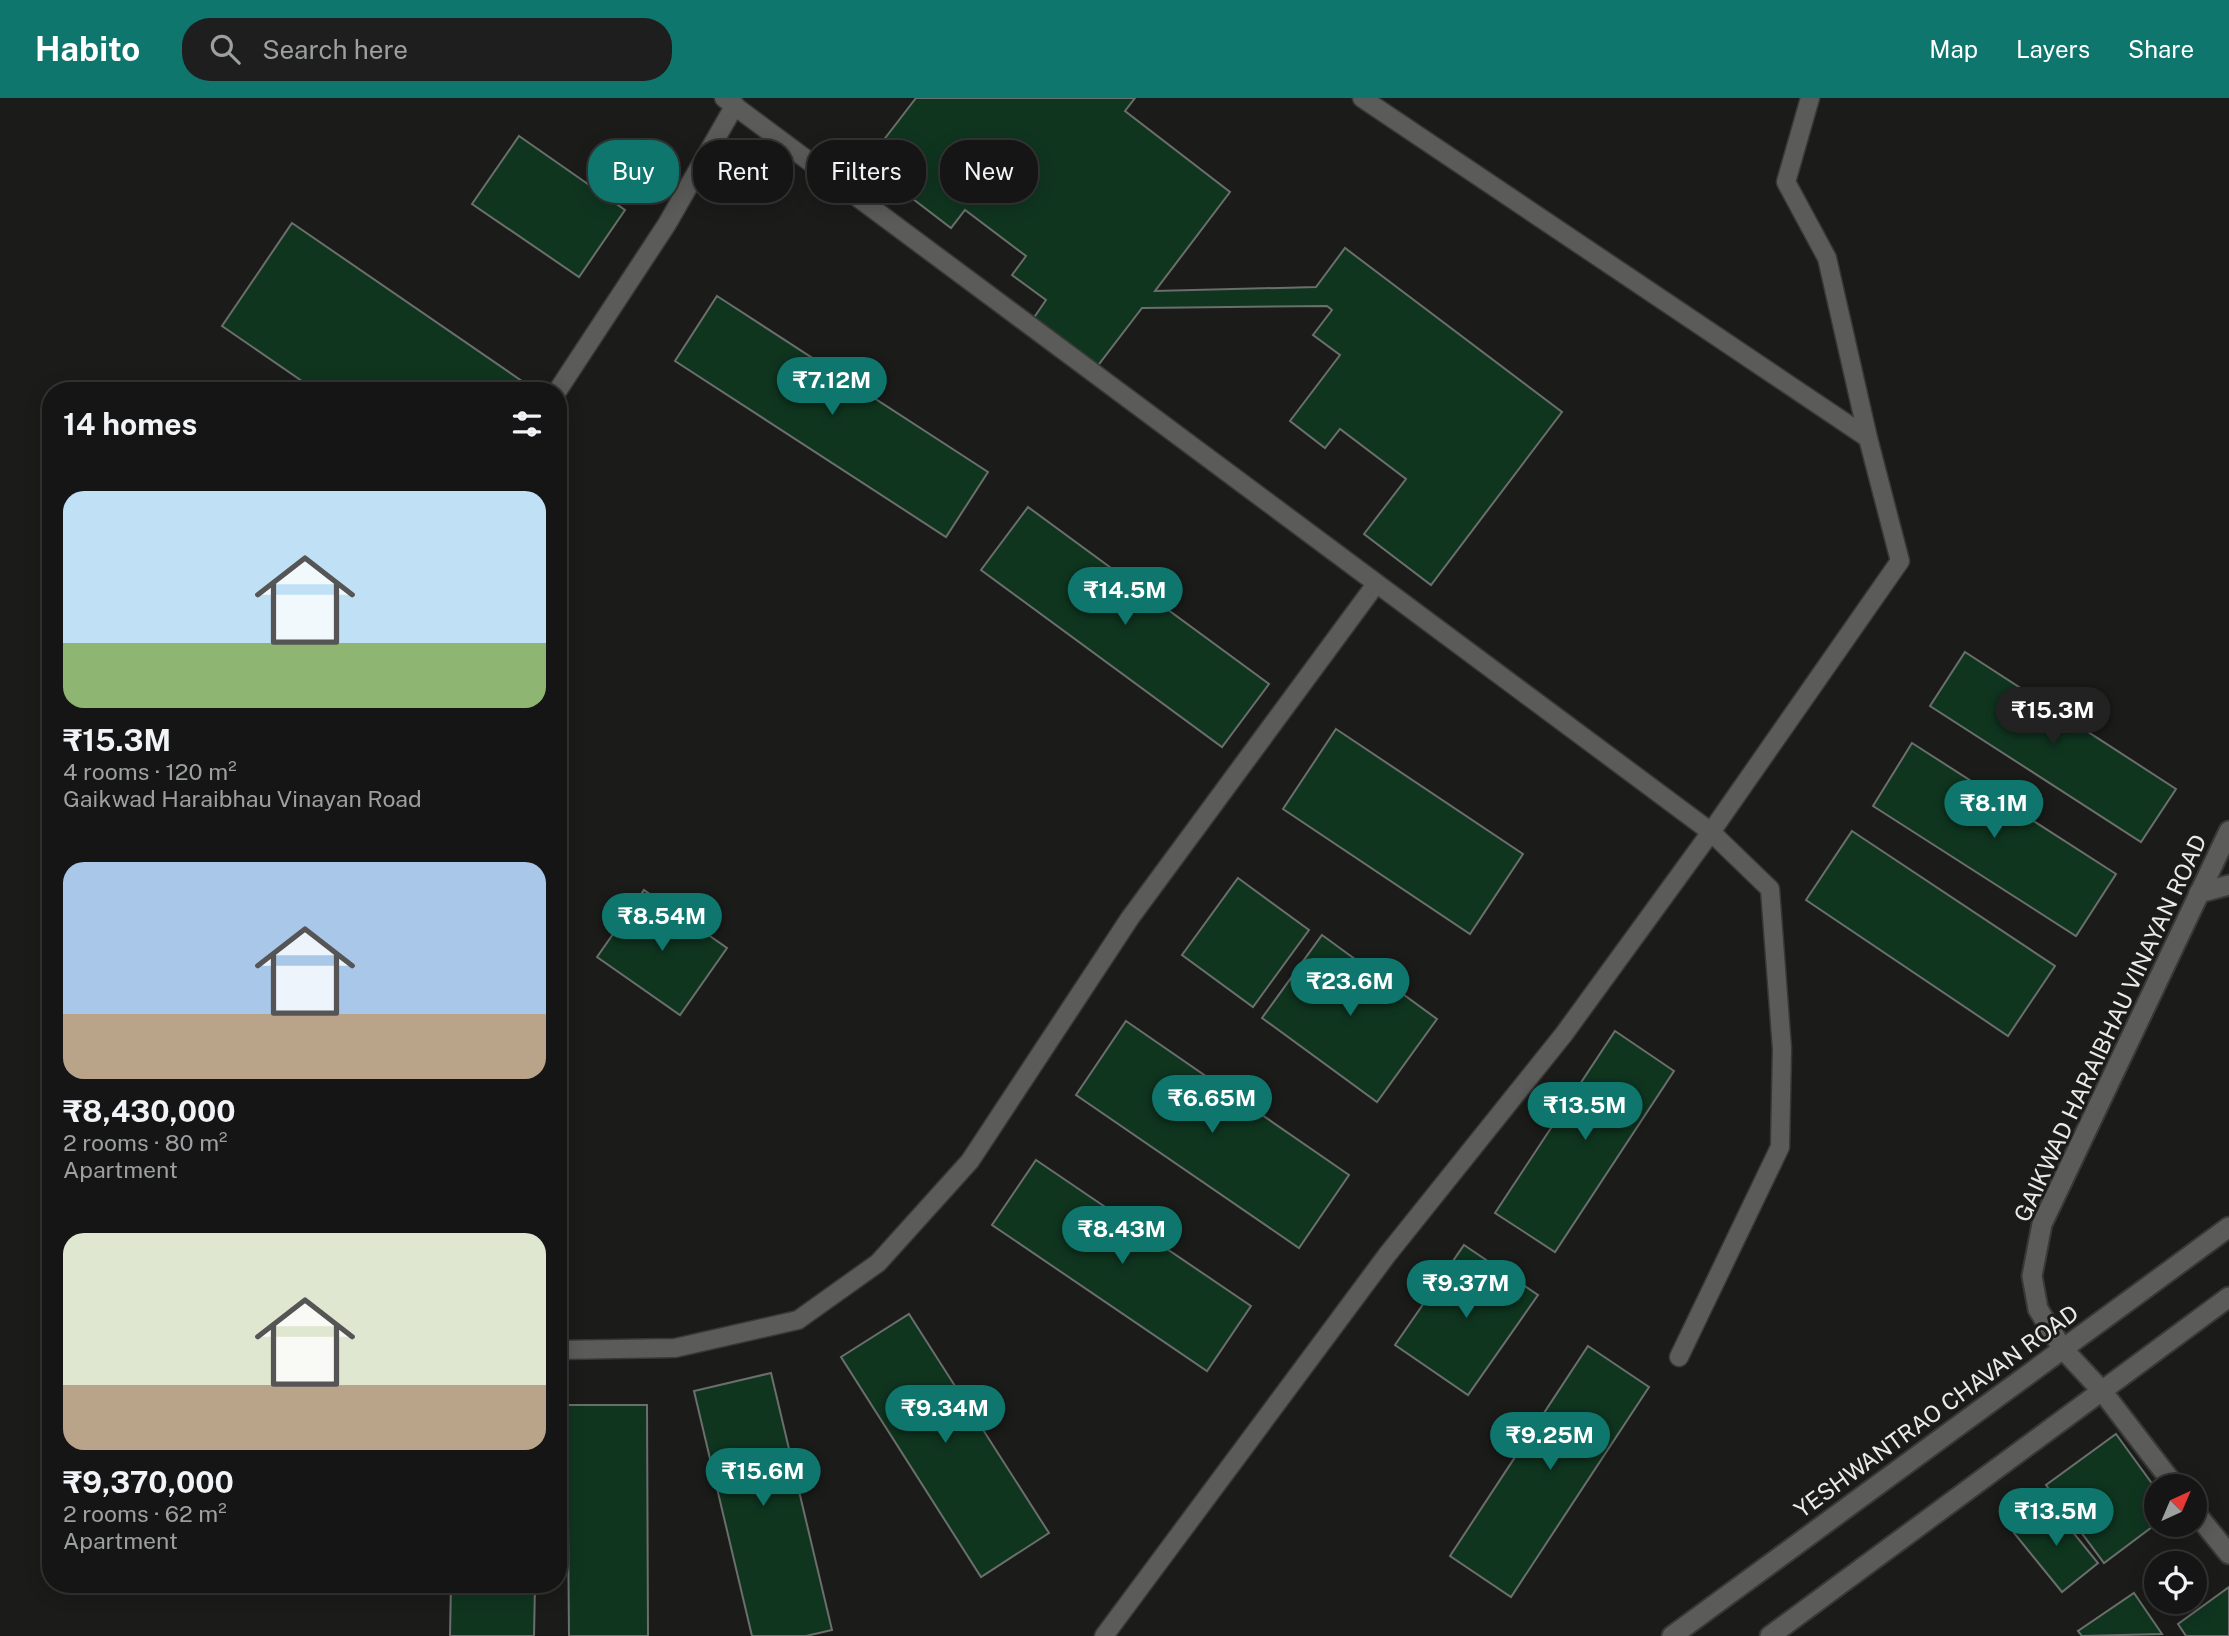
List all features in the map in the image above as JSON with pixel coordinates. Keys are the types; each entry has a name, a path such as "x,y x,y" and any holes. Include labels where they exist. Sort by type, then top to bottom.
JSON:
{"street":[{"name":"GAIKWAD HARAIBHAU VINAYAN ROAD","path":"2166,1474 2102,1391 2062,1348 2038,1309 2032,1276 2042,1224 2229,831"},
{"path":"2199,894 2229,885"},
{"name":"YESHWANTRAO CHAVAN ROAD","path":"1672,1636 2229,1227"},
{"path":"1770,1636 2229,1297"},
{"path":"2207,1527 2229,1554"}],"lane":[{"path":"1362,98 1868,438"},
{"path":"1104,1636 1388,1255 1563,1034 1711,832 1900,561 1868,438 1827,258 1786,182 1810,98"},
{"path":"563,382 667,224 730,102 805,161 1711,832 1770,889 1782,1049 1780,1147 1679,1357"},
{"path":"567,1350 675,1348 798,1320 878,1263 970,1160 1129,918 1376,584"}],"building":[{"path":"916,98 1135,98 1125,111 1230,192 1155,291 1316,287 1345,248 1562,412 1431,585 1364,534 1406,479 1340,429 1325,448 1290,421 1340,355 1313,335 1332,310 1327,306 1142,308 1096,368 1033,319 1046,300 1012,275 1026,256 965,210 951,228 918,203 926,203 926,140 884,140"},
{"path":"519,136 588,184 588,203 615,203 625,210 579,277 472,204"},
{"path":"292,223 523,382 303,382 222,326"},
{"path":"717,296 988,472 946,537 675,361"},
{"path":"1028,507 1269,684 1222,747 981,570"},
{"path":"1965,652 2176,789 2141,842 1930,706"},
{"path":"1336,729 1523,854 1470,934 1283,809"},
{"path":"1912,743 2116,874 2076,936 1873,806"},
{"path":"1852,831 2055,966 2008,1036 1806,900"},
{"path":"1238,878 1309,930 1253,1007 1182,955"},
{"path":"644,890 727,948 680,1015 597,957"},
{"path":"1322,935 1437,1019 1377,1102 1262,1018"},
{"path":"1126,1021 1349,1175 1299,1248 1076,1095"},
{"path":"1615,1031 1674,1071 1555,1252 1495,1213"},
{"path":"1036,1160 1251,1306 1207,1371 992,1225"},
{"path":"1464,1245 1538,1295 1468,1395 1395,1345"},
{"path":"909,1314 1049,1533 981,1577 841,1357"},
{"path":"1588,1346 1649,1387 1511,1597 1450,1556"},
{"path":"771,1373 832,1630 806,1636 752,1636 694,1391"},
{"path":"567,1405 647,1405 648,1636 569,1636"},
{"path":"2116,1434 2145,1474 2144,1533 2104,1563 2046,1485"},
{"path":"2050,1504 2098,1563 2062,1592 2014,1533"},
{"path":"2229,1587 2229,1636 2186,1636 2178,1624 2192,1614 2207,1614 2207,1603"},
{"path":"451,1593 535,1593 534,1636 450,1636"},
{"path":"2134,1593 2144,1608 2144,1614 2148,1614 2162,1634 2082,1636 2078,1631"}]}
